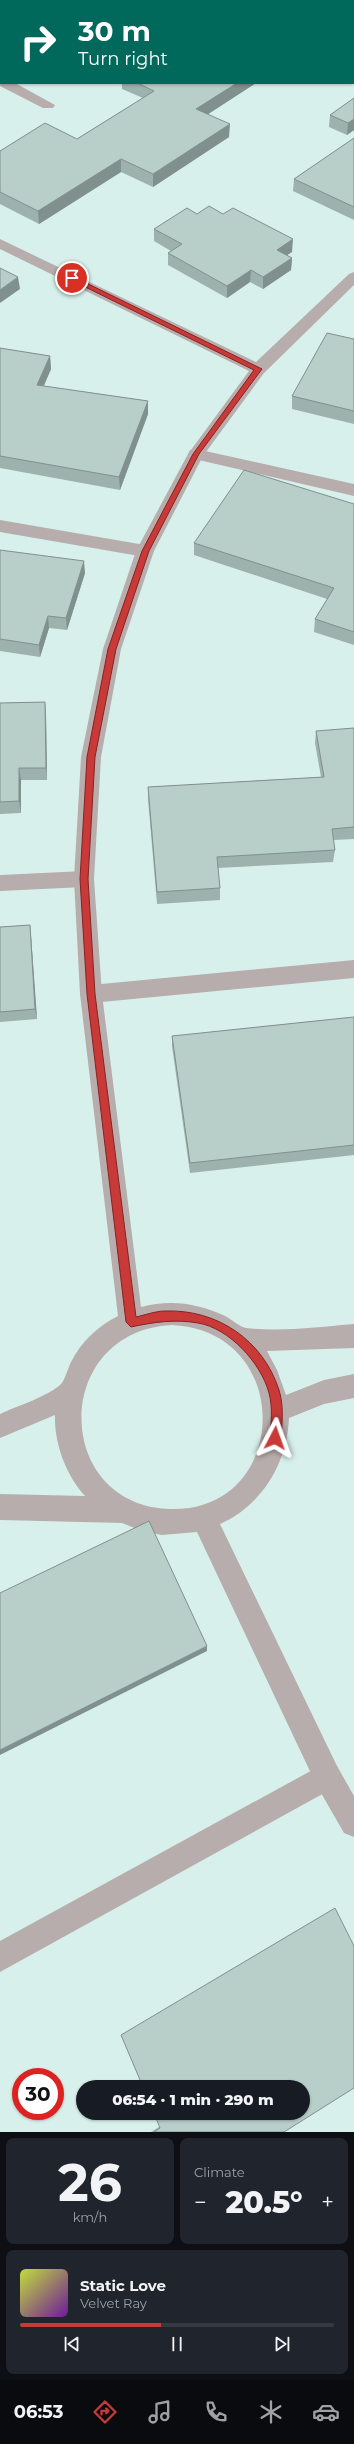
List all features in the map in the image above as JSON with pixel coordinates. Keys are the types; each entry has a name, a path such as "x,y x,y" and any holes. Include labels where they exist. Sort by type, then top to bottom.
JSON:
{"street":[{"path":"7,84 48,105"},
{"path":"0,243 258,369"},
{"path":"131,1322 91,994 84,879 91,757 112,649 145,551 196,454 258,369 354,277"},
{"path":"196,454 354,490"},
{"path":"0,526 145,551"},
{"path":"0,883 84,879"},
{"path":"91,994 354,969"},
{"path":"0,1507 123,1510 156,1520 176,1522 203,1517 230,1505 251,1487 266,1464 275,1438 277,1411 274,1390 266,1372 255,1354 240,1339 221,1327 199,1318 176,1315 153,1316 131,1322 110,1334 92,1350 78,1370 69,1393 66,1420 70,1447 81,1473 99,1494 123,1510"},
{"path":"240,1339 287,1340 354,1336"},
{"path":"277,1411 324,1392 354,1386"},
{"path":"0,1426 39,1409 69,1393"},
{"path":"203,1517 327,1776 354,1824"},
{"path":"0,1957 327,1776"}],"building":[{"path":"139,84 235,84 196,109 230,124 153,174 121,159 38,211 0,192 0,151 45,123 77,139 154,91"},
{"path":"354,98 354,119 348,123 330,115"},
{"path":"354,138 354,207 294,179"},
{"path":"209,206 223,214 233,208 293,239 277,250 292,258 263,277 251,270 227,286 168,253 182,244 154,229 187,208 197,214"},
{"path":"0,268 18,277 0,290"},
{"path":"327,333 354,339 354,411 292,396"},
{"path":"0,348 50,356 37,385 148,401 119,477 0,456"},
{"path":"244,470 354,504 354,632 315,619 334,588 194,543"},
{"path":"0,550 84,561 66,618 48,616 39,645 0,639"},
{"path":"45,702 46,768 19,768 19,801 0,802 0,703"},
{"path":"354,728 354,827 332,829 335,850 217,857 220,888 157,892 148,787 324,777 316,731"},
{"path":"30,925 35,1009 0,1012 0,927"},
{"path":"354,1017 354,1145 190,1163 172,1036"},
{"path":"149,1521 207,1646 0,1750 0,1593"},
{"path":"335,1908 354,1946 354,2088 310,2116 310,2080 140,2080 121,2035"},
{"path":"157,2120 303,2120 284,2132 154,2132 160,2128"}],"route":[{"path":"72,278 258,369 196,454 145,551 112,649 91,757 84,879 91,994 131,1322 153,1316 176,1315 199,1318 221,1327 240,1339 255,1354 266,1372 274,1390 277,1411 275,1438"}]}
